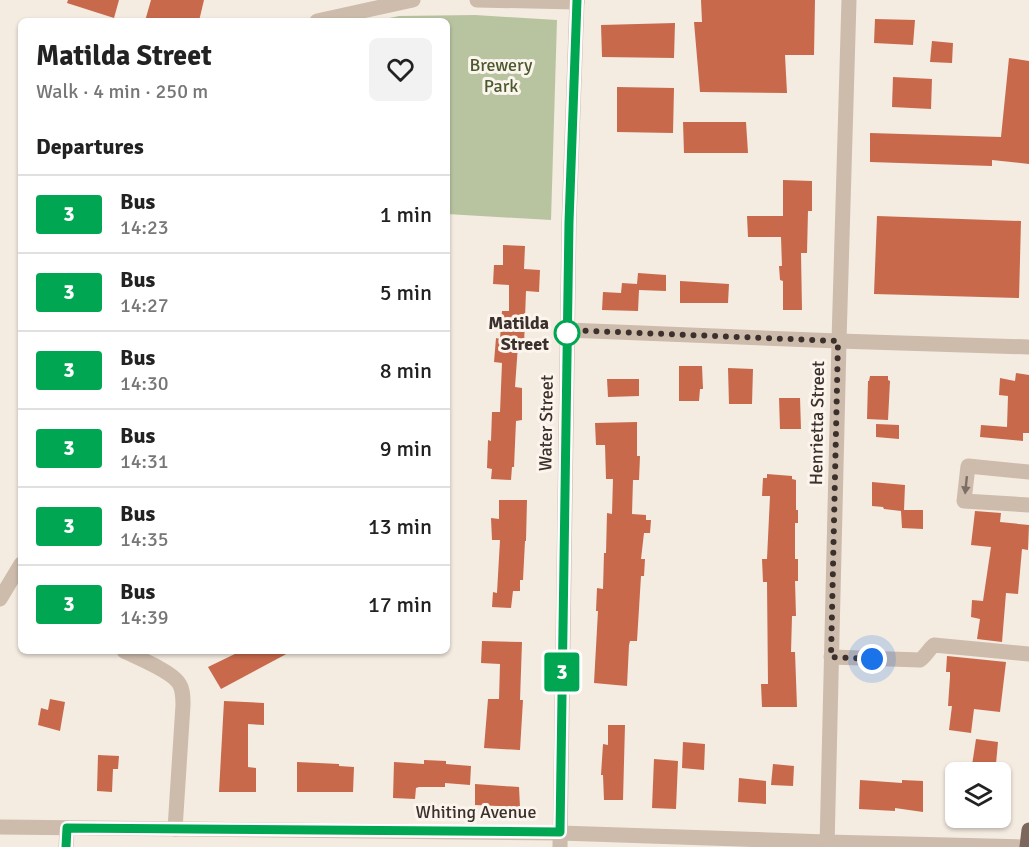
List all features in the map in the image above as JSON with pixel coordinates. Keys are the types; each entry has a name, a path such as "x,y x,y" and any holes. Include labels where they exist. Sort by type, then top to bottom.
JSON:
{"main road":[{"path":"1025,847 1029,830"}],"street":[{"path":"331,18 413,0"},
{"path":"477,0 577,1"},
{"name":"Henrietta Street","path":"827,845 838,341 849,0"},
{"name":"Water Street","path":"560,840 569,222 577,1"},
{"path":"567,330 1029,347"},
{"path":"1029,472 968,466 964,501 1029,505"},
{"path":"0,599 18,569"},
{"path":"831,657 920,660 934,645 1029,654"},
{"path":"130,654 173,677 181,688 183,705 175,829"},
{"name":"Whiting Avenue","path":"0,827 175,829 560,840 1025,847"},
{"path":"66,847 67,828"}],"green space":[{"name":"Brewery Park","path":"475,15 557,20 551,220 450,214 450,18 389,18"}],"building":[{"path":"68,0 119,0 114,18 67,3"},
{"path":"151,0 204,0 200,18 146,18"},
{"path":"701,0 815,0 814,55 785,55 787,93 700,92 694,22 702,22"},
{"path":"875,19 915,20 913,45 874,43"},
{"path":"675,23 674,58 602,57 601,25"},
{"path":"932,41 953,43 952,63 930,62"},
{"path":"1009,58 1029,61 1029,164 992,160 992,166 870,162 870,133 1001,137"},
{"path":"893,77 932,79 931,109 892,107"},
{"path":"617,87 674,88 673,133 617,132"},
{"path":"683,122 746,122 748,153 684,153"},
{"path":"783,180 812,181 812,211 808,211 807,253 801,253 802,310 783,310 783,281 780,280 779,266 782,266 781,237 748,237 747,216 783,216"},
{"path":"877,216 1021,221 1019,298 874,294"},
{"path":"503,245 525,246 524,269 540,270 539,292 526,291 524,345 518,345 515,387 522,388 522,420 516,421 514,467 512,467 511,480 491,479 492,469 487,468 492,412 500,412 502,363 494,362 496,338 500,339 502,311 509,311 509,285 493,284 494,265 503,265"},
{"path":"638,273 666,275 666,291 639,290 638,311 602,310 603,292 621,293 622,283 637,284"},
{"path":"680,281 729,284 728,303 680,303"},
{"path":"679,366 702,366 703,389 700,389 699,401 679,401"},
{"path":"728,368 753,369 752,404 729,404"},
{"path":"1016,373 1029,375 1029,433 1023,433 1023,441 980,437 981,425 1007,427 1008,396 999,395 1000,378 1015,381"},
{"path":"870,376 888,376 890,381 888,420 867,419"},
{"path":"607,379 639,379 639,396 608,397"},
{"path":"779,398 800,398 801,429 780,429"},
{"path":"637,422 637,456 640,456 639,480 633,480 632,514 646,515 646,520 651,520 650,533 644,533 641,559 645,559 644,576 641,576 637,641 630,641 629,645 627,686 594,683 597,588 603,589 607,513 612,514 613,479 606,479 605,445 596,445 595,423"},
{"path":"876,424 899,425 899,439 876,437"},
{"path":"767,474 792,476 792,479 796,480 798,523 795,523 795,559 798,559 798,581 795,581 796,616 792,616 791,652 795,652 797,707 762,707 761,684 768,684 767,582 763,582 762,559 767,559 770,496 762,496 763,478 767,478"},
{"path":"872,482 905,485 904,510 923,510 923,529 902,528 901,511 872,506"},
{"path":"499,500 527,500 523,580 520,580 520,591 513,591 511,608 492,607 493,592 497,593 500,540 492,540 491,518 499,519"},
{"path":"975,511 1001,513 1000,522 1029,525 1028,550 1022,549 1018,594 1006,593 1002,642 977,639 980,619 971,617 972,600 983,601 991,547 971,545"},
{"path":"482,641 522,642 520,700 523,700 520,750 484,748 488,699 499,699 500,664 481,663"},
{"path":"235,654 286,654 221,689 208,667"},
{"path":"947,656 1006,662 1000,712 974,709 971,733 949,730 952,706 948,706 950,672 946,672"},
{"path":"50,699 65,702 60,731 38,725 41,708 48,710"},
{"path":"224,701 264,703 264,725 248,724 248,767 256,768 256,792 219,792"},
{"path":"608,725 625,725 623,800 604,800 603,775 601,775 603,744 608,745"},
{"path":"976,739 998,742 996,762 973,762"},
{"path":"683,742 705,744 704,770 682,768"},
{"path":"98,755 119,756 118,769 113,769 112,792 97,791"},
{"path":"654,759 678,761 676,809 652,808"},
{"path":"424,760 471,766 470,785 445,783 445,787 419,787 416,788 415,799 393,798 394,762 424,764"},
{"path":"297,762 354,767 353,792 297,792"},
{"path":"773,764 794,766 793,786 771,785"},
{"path":"739,778 766,781 766,804 738,802"},
{"path":"860,780 902,783 902,780 923,781 923,812 895,808 895,811 859,809"},
{"path":"475,784 519,787 520,807 475,805"}],"bus line":[{"name":"3","path":"66,847 67,828 560,832 569,222 577,0"}],"place":[{"name":"Matilda Street","path":"567,333"}],"route":[{"path":"567,333 567,330 838,341 831,657 872,659"}]}
